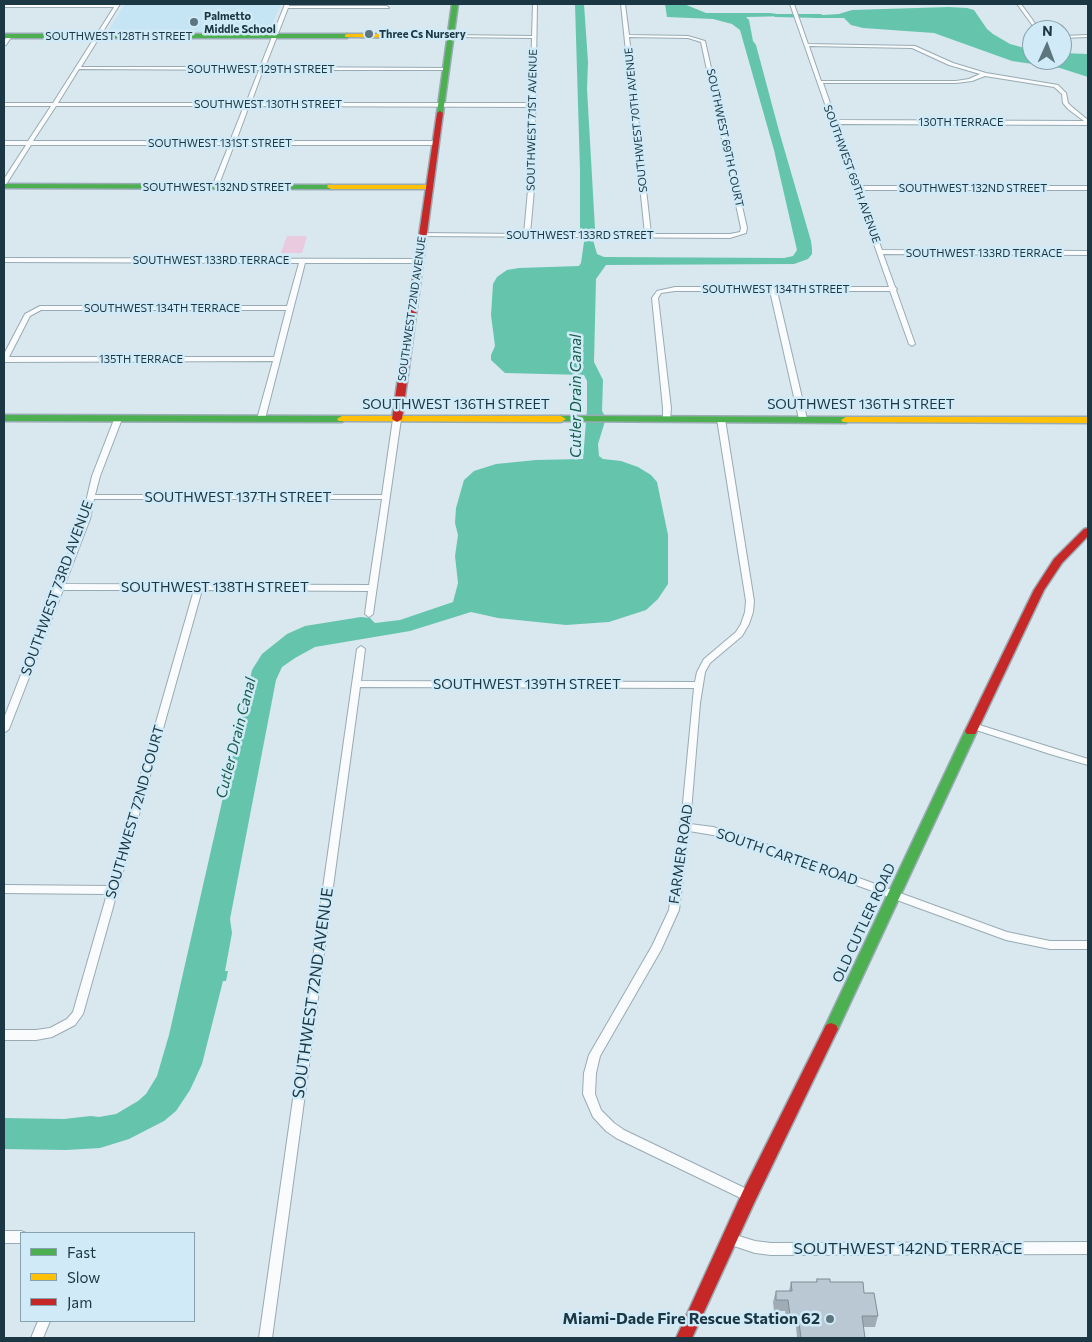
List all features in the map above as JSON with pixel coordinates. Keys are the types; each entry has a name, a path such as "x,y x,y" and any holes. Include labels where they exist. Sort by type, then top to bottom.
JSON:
{"street":[{"name":"SOUTHWEST 72ND AVENUE","path":"369,614 455,4"},
{"name":"SOUTHWEST 71ST AVENUE","path":"527,236 535,4"},
{"name":"SOUTHWEST 70TH AVENUE","path":"623,4 648,235"},
{"name":"SOUTHWEST 69TH AVENUE","path":"792,4 912,344"},
{"path":"1019,4 1031,20"},
{"path":"4,6 117,5"},
{"path":"4,185 117,5"},
{"path":"215,187 286,5 387,7"},
{"name":"SOUTHWEST 128TH STREET","path":"6,39 98,36 534,37"},
{"name":"SOUTHWEST 69TH COURT","path":"627,36 688,37 701,39 704,42 744,228 744,232 738,235"},
{"path":"1072,37 1088,36"},
{"path":"806,45 910,46 951,64 985,74 1058,87 1064,93 1066,103 1070,108 1088,122"},
{"name":"SOUTHWEST 129TH STREET","path":"77,68 446,69"},
{"path":"819,82 956,82 970,80 985,74"},
{"name":"SOUTHWEST 130TH STREET","path":"4,104 533,105"},
{"name":"130TH TERRACE","path":"834,122 1088,122"},
{"name":"SOUTHWEST 131ST STREET","path":"4,143 436,143"},
{"name":"SOUTHWEST 132ND STREET","path":"4,185 429,187"},
{"name":"SOUTHWEST 132ND STREET","path":"858,188 1088,188"},
{"name":"SOUTHWEST 133RD STREET","path":"422,235 738,235"},
{"name":"SOUTHWEST 133RD TERRACE","path":"880,252 1088,253"},
{"name":"SOUTHWEST 133RD TERRACE","path":"4,260 418,261"},
{"path":"261,419 302,260"},
{"name":"SOUTHWEST 134TH STREET","path":"666,419 667,408 656,298 659,292 675,289 894,289"},
{"path":"773,289 803,419"},
{"name":"SOUTHWEST 134TH TERRACE","path":"4,360 28,315 35,309 54,307 290,308"},
{"name":"135TH TERRACE","path":"4,360 276,359"},
{"name":"SOUTHWEST 136TH STREET","path":"4,418 1088,420"},
{"name":"SOUTHWEST 73RD AVENUE","path":"4,728 86,519 96,476 118,418"},
{"name":"FARMER ROAD","path":"721,419 750,606 742,630 707,661 701,672 698,685 677,894 669,923 657,947 595,1054 590,1072 589,1094 597,1113 610,1127 620,1134 749,1196"},
{"name":"SOUTHWEST 137TH STREET","path":"91,497 385,497"},
{"name":"OLD CUTLER ROAD","path":"684,1338 749,1196 1039,590 1058,561 1088,531"},
{"name":"SOUTHWEST 138TH STREET","path":"59,586 372,588"},
{"name":"SOUTHWEST 72ND COURT","path":"4,1035 36,1035 60,1029 71,1022 78,1014 199,587"},
{"name":"SOUTHWEST 72ND AVENUE","path":"265,1338 361,649"},
{"name":"SOUTHWEST 139TH STREET","path":"356,684 698,685"},
{"path":"973,726 1088,762"},
{"name":"SOUTH CARTEE ROAD","path":"685,827 713,831 738,838 1006,936 1050,945 1088,946"},
{"path":"4,889 114,890"},
{"path":"4,1237 20,1237"},
{"name":"SOUTHWEST 142ND TERRACE","path":"729,1239 756,1247 771,1249 1088,1248"},
{"path":"37,1338 44,1322"}],"shaded area":[{"name":"Palmetto Middle School","path":"125,4 281,4 269,31 264,33 108,31"},
{"path":"575,4 584,4 595,229 591,232 585,232 580,229"},
{"path":"665,4 684,4 706,13 770,13 791,16 746,17 749,20 753,41 756,45 812,249 812,254 808,259 794,264 606,265 596,279 594,362 603,380 602,411 606,418 598,444 599,456 603,459 621,461 638,467 651,475 657,482 668,535 668,584 658,599 646,610 609,622 566,625 498,618 471,612 410,631 315,647 282,667 276,680 230,919 232,933 225,971 228,971 226,981 223,981 202,1064 190,1090 176,1111 164,1121 129,1139 100,1148 66,1150 4,1149 4,1118 64,1119 116,1114 146,1094 157,1076 169,1035 252,670 262,654 287,634 305,626 361,617 370,618 375,623 400,620 453,602 458,583 455,556 458,535 455,523 456,508 464,480 474,471 496,464 536,460 583,459 587,409 587,381 584,375 505,373 491,360 495,346 491,315 493,284 497,277 507,270 519,268 579,266 584,242 587,240 593,240 597,254 604,257 784,258 793,256 797,250 774,150 740,30 732,24 713,19 667,17"},
{"path":"949,7 974,10 987,29 993,34 1010,44 1022,47 1022,62 1012,61 934,33 863,28 851,25 844,18 816,18 807,16 839,14 852,10"},
{"path":"1072,53 1088,54 1088,77 1066,70 1072,70"},
{"path":"287,236 307,236 302,253 281,253"}],"building":[{"name":"Miami-Dade Fire Rescue Station 62","path":"817,1279 830,1279 830,1282 863,1282 864,1293 874,1293 878,1316 862,1316 865,1338 801,1338 798,1315 790,1315 788,1300 776,1300 776,1291 792,1291 791,1282 817,1282"}],"waterway":[{"path":"775,15 821,16"}],"traffic: fast":[{"path":"440,113 455,4"},
{"path":"4,36 347,36"},
{"path":"4,186 331,187"},
{"path":"4,418 342,419"},
{"path":"561,419 846,420"},
{"path":"831,1029 971,731"}],"traffic: slow":[{"path":"347,36 451,36"},
{"path":"331,187 429,187"},
{"path":"342,419 561,419"},
{"path":"846,420 1088,420"}],"traffic: jam":[{"path":"397,419 440,113"},
{"path":"971,731 1039,590 1058,561 1088,531"},
{"path":"684,1338 749,1196 831,1029"}],"place":[{"name":"Palmetto Middle School","path":"194,22"},
{"name":"Three Cs Nursery","path":"369,34"},
{"name":"Miami-Dade Fire Rescue Station 62","path":"830,1319"}],"water label":[{"name":"Cutler Drain Canal","path":"576,396"},
{"name":"Cutler Drain Canal","path":"236,738"}]}
